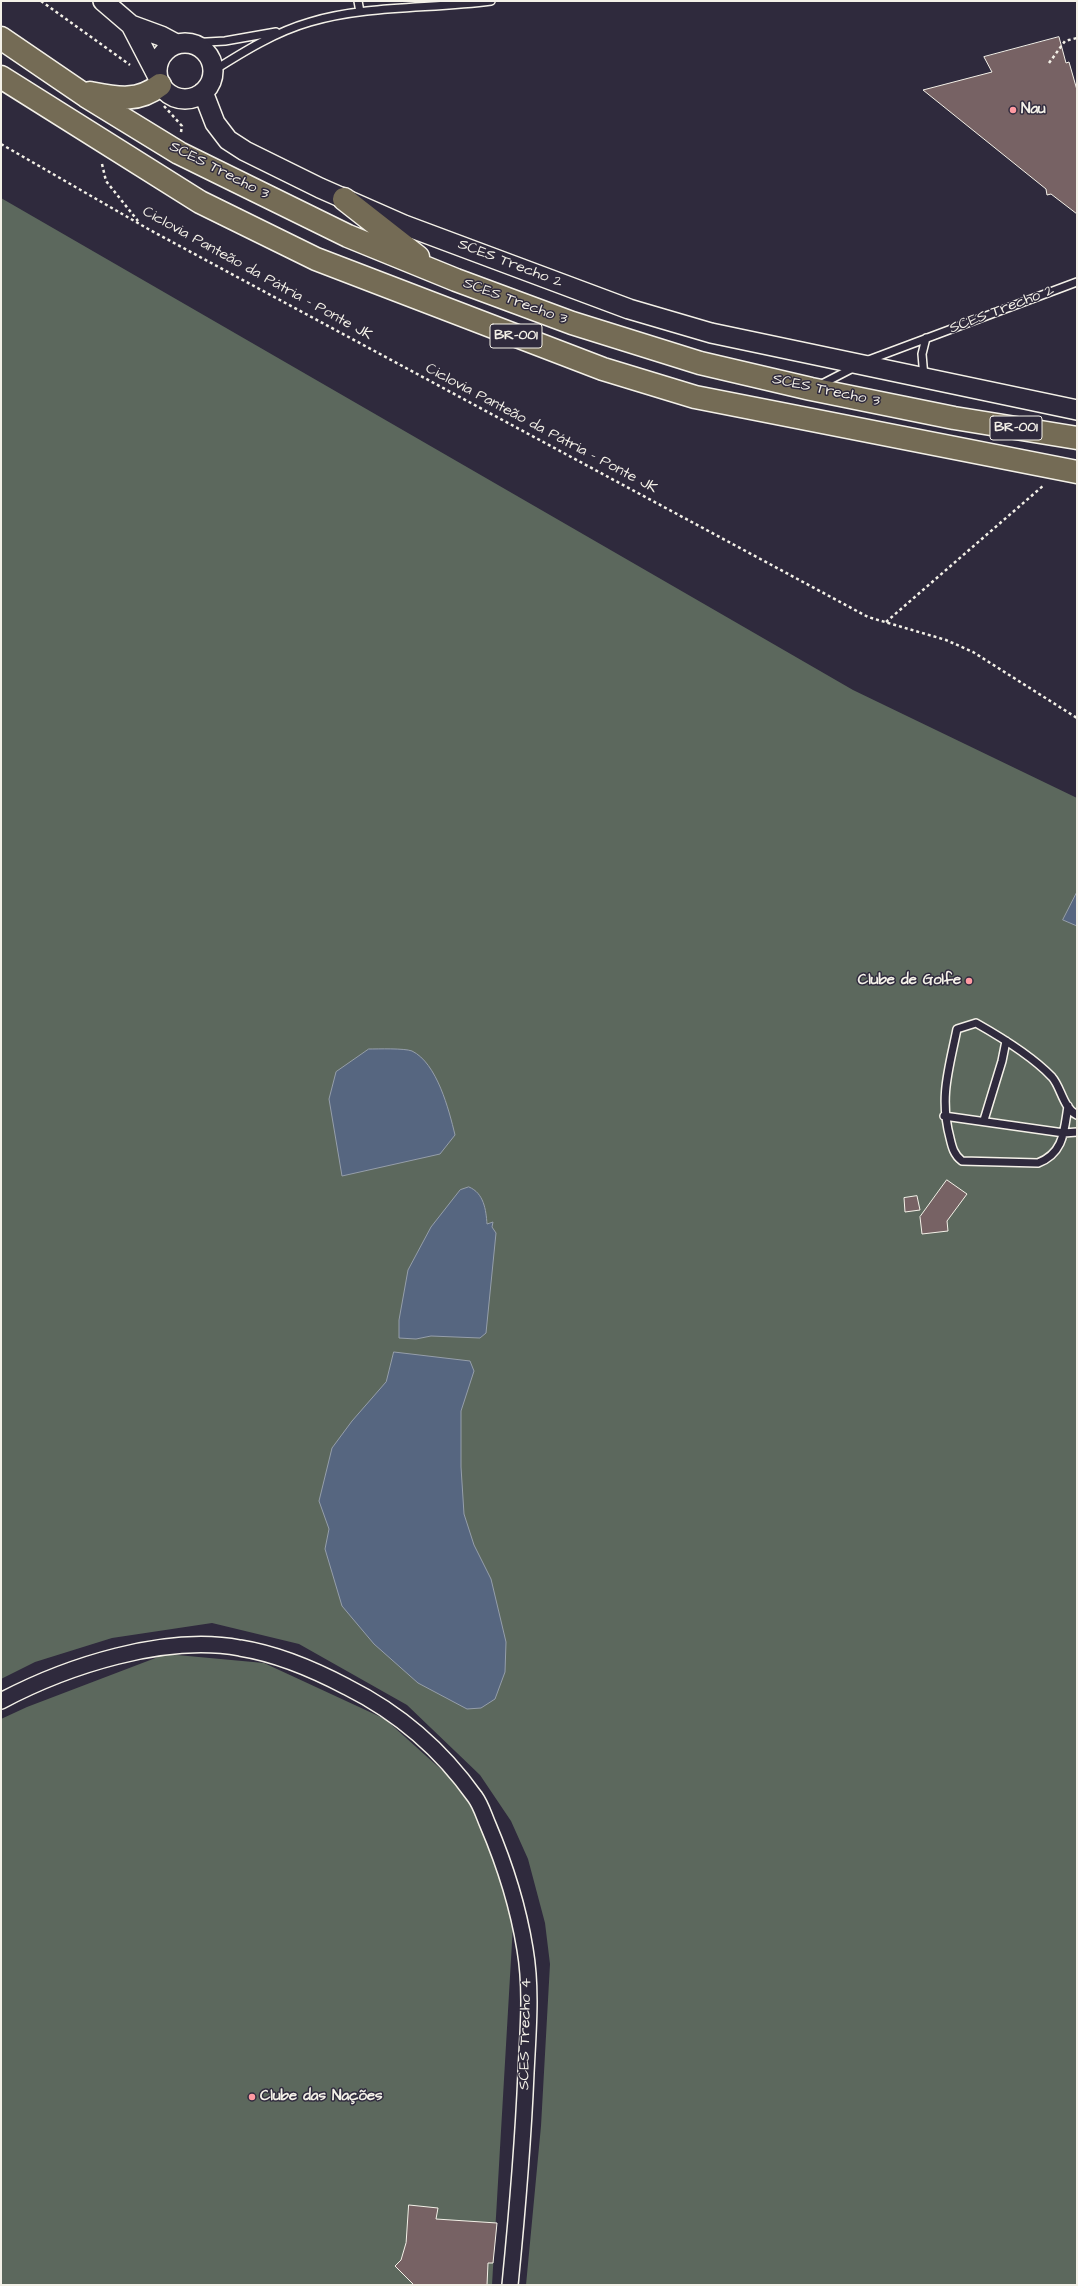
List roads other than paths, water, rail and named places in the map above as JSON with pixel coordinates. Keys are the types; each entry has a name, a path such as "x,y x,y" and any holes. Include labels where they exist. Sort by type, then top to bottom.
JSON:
{"highway":[{"name":"SCES Trecho 3","path":"1,38 80,92 179,153 348,236 438,273 614,338 700,363 812,389 954,418 1077,438"},
{"name":"SCES Trecho 3","path":"1,77 95,138 200,202 316,259 603,369 695,397 1069,471"},
{"path":"80,92 125,99 136,98 157,84"},
{"path":"344,199 438,273"}],"street":[{"path":"103,1 131,25 182,44 198,46 206,53 211,61 213,71 210,82 203,92 193,98 181,98 170,95 157,84 131,25"},
{"path":"157,84 158,62 165,51 182,44"},
{"name":"SCES Trecho 2","path":"203,92 215,123 228,140 245,151 344,199 404,225 629,309 711,333 858,365"},
{"path":"858,365 1077,410"},
{"name":"SCES Trecho 4","path":"1,1701 32,1686 93,1663 157,1648 190,1645 237,1647 290,1660 358,1692 398,1716 440,1756 476,1798 499,1850 513,1894 525,1949 530,1994 522,2151 510,2285"}],"lane":[{"path":"358,1 360,12"},
{"path":"182,44 225,41 285,31 316,21 360,12 435,4 491,1"},
{"path":"213,71 242,53 285,31"},
{"name":"SCES Trecho 2","path":"812,389 880,354 1077,282"},
{"path":"925,379 922,360 926,338"},
{"path":"1068,1106 1064,1132 1055,1154 1048,1159 1038,1163 967,1163 957,1157 953,1152 944,1116 945,1089 957,1029 976,1023 1006,1041 1052,1077 1068,1106 1077,1115"},
{"path":"984,1120 1002,1061 1006,1041"},
{"path":"944,1116 984,1120 1064,1132 1077,1132"}],"water":[{"path":"1077,892 1077,926 1063,920"},
{"path":"369,1049 408,1050 421,1057 435,1076 441,1088 455,1135 440,1154 342,1176 329,1099 336,1072"},
{"path":"469,1187 478,1193 481,1198 485,1208 487,1224 493,1222 492,1227 496,1233 486,1333 480,1338 431,1336 416,1339 399,1338 399,1320 408,1270 431,1227 460,1190"},
{"path":"394,1352 470,1361 474,1371 461,1411 461,1467 464,1514 474,1545 491,1579 506,1642 505,1672 495,1699 481,1708 467,1709 418,1683 374,1644 342,1606 325,1549 329,1529 319,1501 332,1448 352,1421 386,1382"}],"place":[{"name":"Nau","path":"1013,110"},
{"name":"Clube de Golfe","path":"969,981"},
{"name":"Clube das Nações","path":"252,2097"}]}
